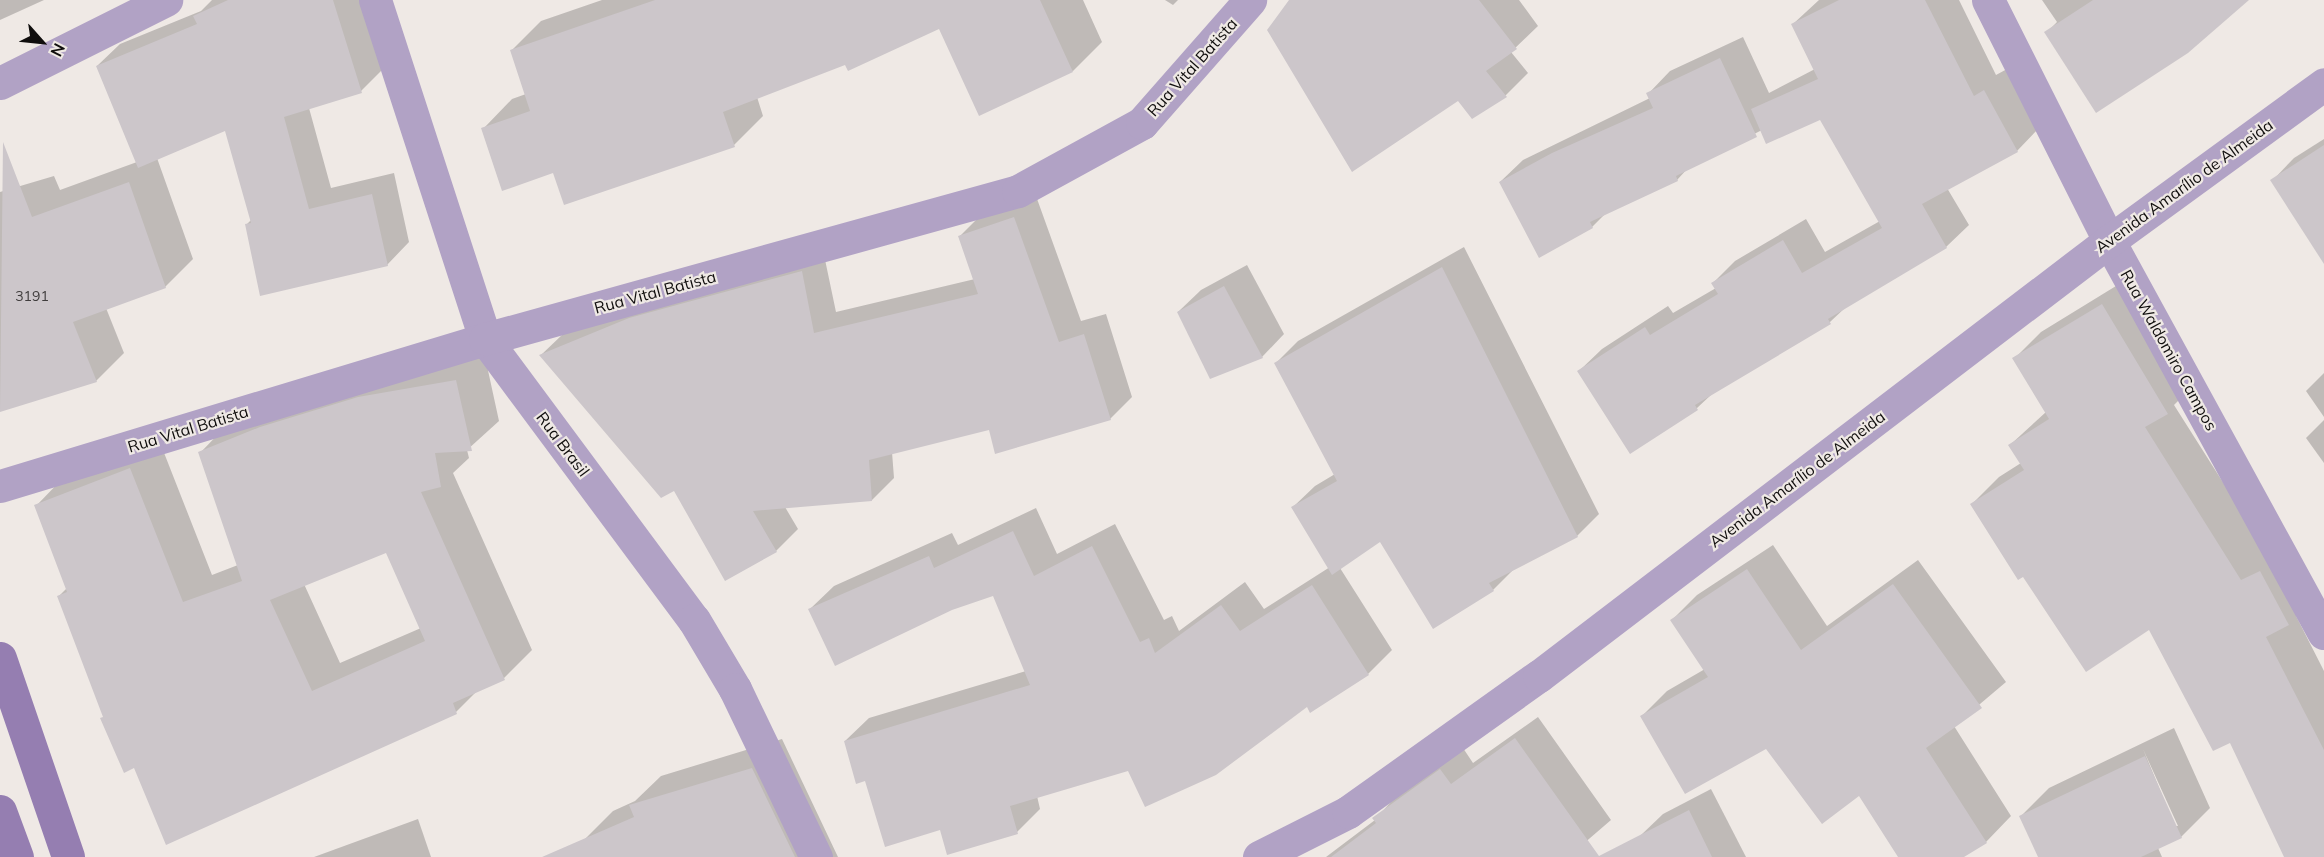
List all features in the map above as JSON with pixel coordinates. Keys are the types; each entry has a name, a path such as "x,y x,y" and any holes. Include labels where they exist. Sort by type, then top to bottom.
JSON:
{"main road":[{"path":"0,658 68,857"},
{"path":"0,811 17,857"}],"street":[{"path":"0,83 166,0"},
{"name":"Rua Brasil","path":"375,0 485,339 694,620 735,689 816,857"},
{"name":"Rua Vital Batista","path":"0,486 485,339 1018,191 1142,123 1250,0"},
{"name":"Rua Waldomiro Campos","path":"1988,0 2109,241 2324,633"},
{"name":"Avenida Amarílio de Almeida","path":"1258,857 1348,812 1530,683 2109,241 2324,84"}],"building":[{"path":"228,0 333,0 362,93 284,117 309,209 372,194 388,266 260,296 245,224 251,223 225,131 138,168 96,66 197,24 193,16"},
{"path":"655,0 1040,0 1073,72 979,116 939,29 848,71 845,65 723,112 735,147 564,205 553,173 502,191 481,128 530,111 510,50"},
{"path":"1289,0 1479,0 1517,49 1486,71 1507,97 1472,119 1458,101 1352,172 1267,30"},
{"path":"1839,0 1925,0 1974,96 1984,90 2018,152 1922,204 1947,248 1828,319 1831,324 1695,405 1698,410 1630,454 1577,371 1645,327 1650,335 1718,294 1711,283 1783,240 1802,273 1882,228 1820,120 1766,144 1751,109 1818,79 1791,24"},
{"path":"2093,0 2249,0 2188,53 2096,113 2044,32"},
{"path":"1720,58 1757,137 1676,176 1678,181 1590,222 1593,228 1539,258 1499,182 1552,153 1653,108 1646,93"},
{"path":"3,142 32,217 129,182 166,288 73,322 97,382 0,412"},
{"path":"2324,145 2324,264 2270,180"},
{"path":"1014,217 1059,342 1084,334 1111,420 995,454 989,430 869,460 872,501 753,511 777,552 725,581 674,491 661,498 539,355 629,318 802,271 814,333 978,294 958,236"},
{"path":"1442,267 1578,537 1489,583 1494,591 1433,629 1380,542 1332,575 1291,507 1337,481 1274,363"},
{"path":"1224,286 1263,358 1210,379 1177,312"},
{"path":"2102,304 2168,414 2145,427 2241,580 2260,571 2289,625 2266,637 2324,750 2324,857 2284,857 2230,743 2213,751 2149,630 2086,672 2023,577 2018,580 1970,504 2024,470 2008,445 2049,419 2012,358"},
{"path":"456,380 472,451 435,453 441,487 421,492 505,680 453,703 457,714 166,845 134,768 124,773 100,718 103,717 57,596 67,592 34,505 130,468 183,602 242,581 198,452 260,427 358,397","holes":["386,553 425,641 312,691 270,600"]},
{"path":"1013,531 1034,576 1092,546 1140,642 1149,638 1155,653 1221,605 1240,631 1312,585 1369,675 1310,713 1307,707 1216,775 1145,807 1128,771 1010,806 1018,834 947,855 940,830 885,847 865,781 856,784 844,741 1030,685 993,596 952,610 835,666 808,609 929,556 934,568"},
{"path":"1747,569 1801,650 1893,584 1982,708 1926,748 1987,843 1964,857 1898,857 1859,796 1822,824 1766,749 1685,794 1640,716 1708,677 1670,620"},
{"path":"1515,738 1599,856 1689,810 1712,857 1331,857 1376,823 1372,818 1440,769 1451,784"},
{"path":"2145,756 2182,838 2141,857 2038,857 2019,816"},
{"path":"752,768 795,857 542,857 634,817 629,805"}]}
